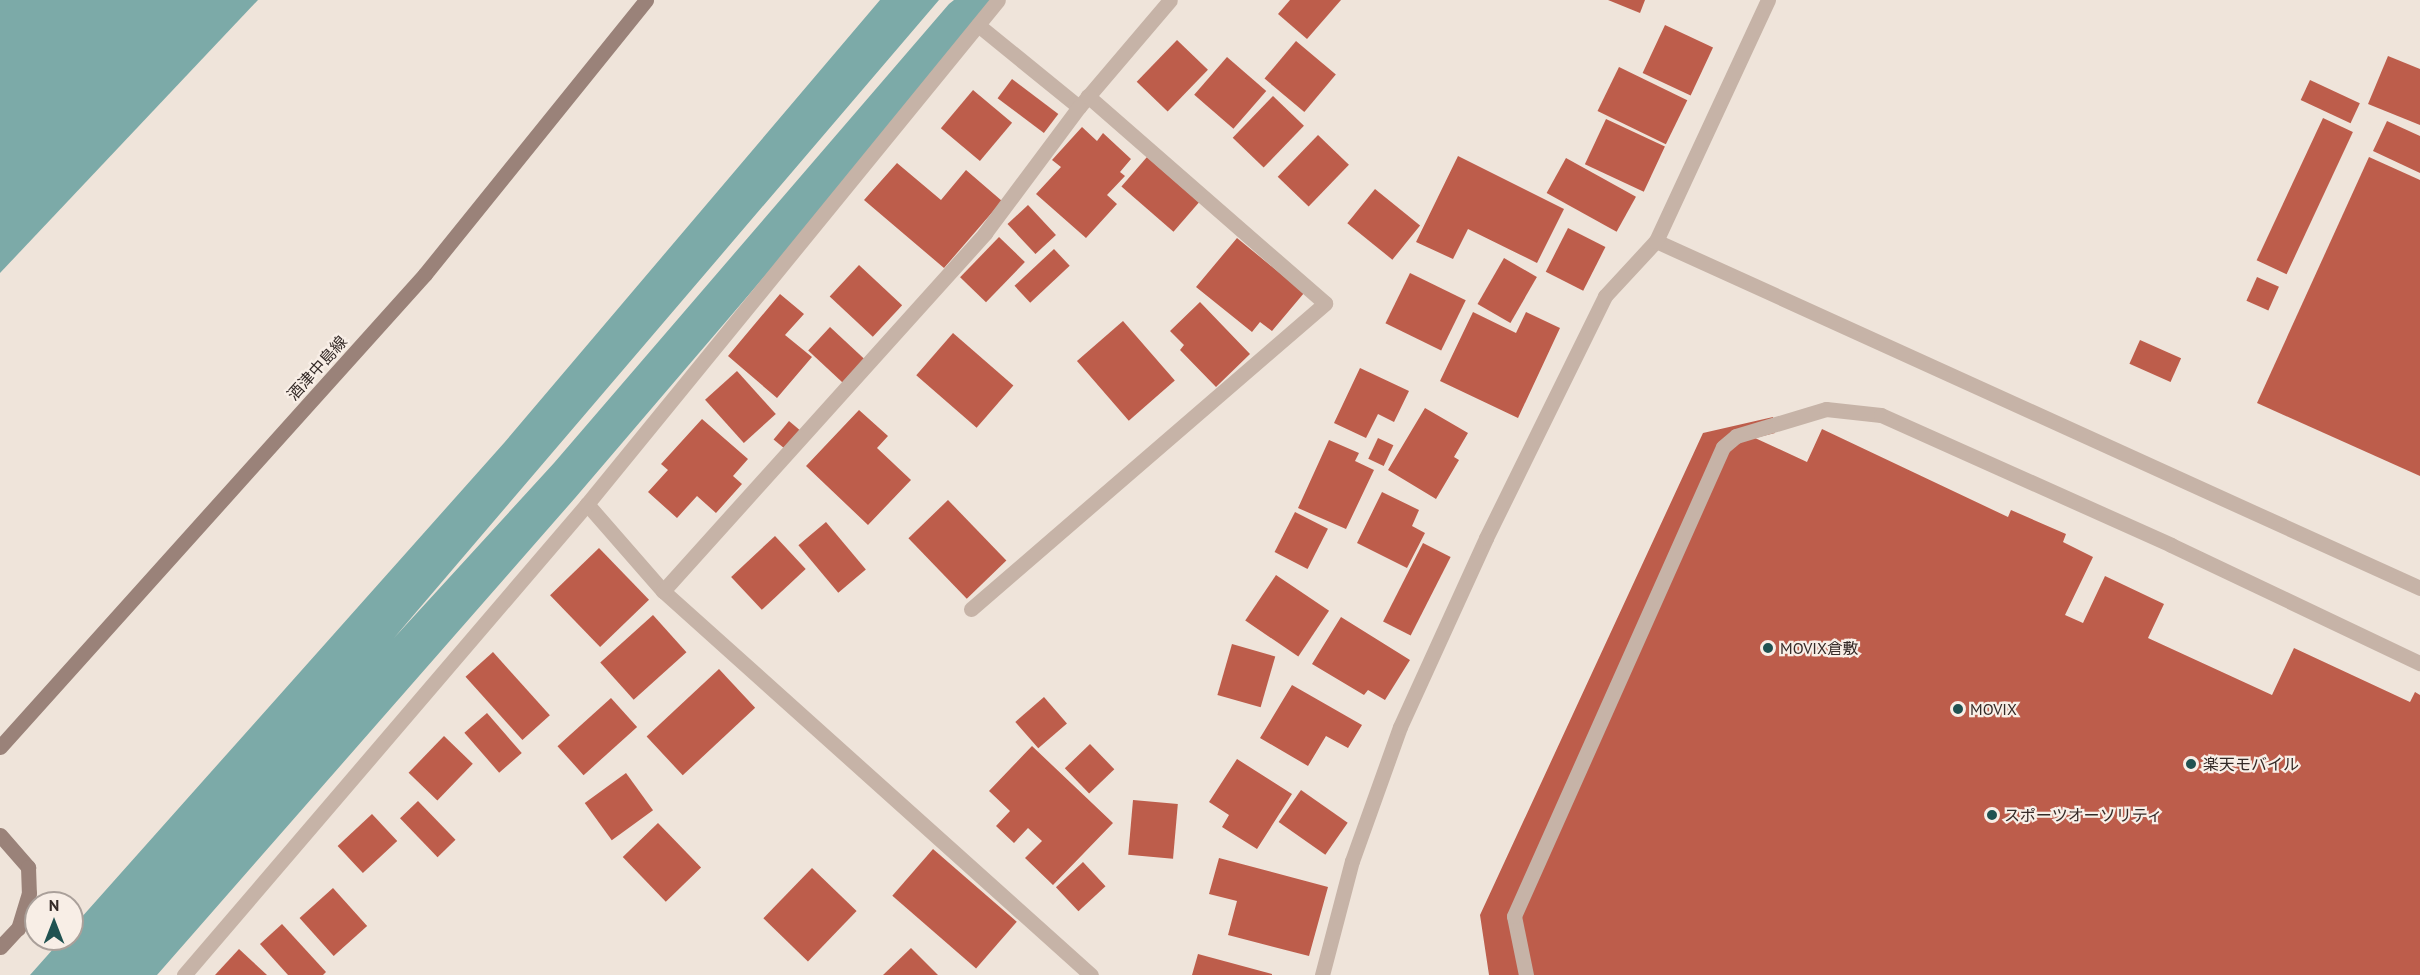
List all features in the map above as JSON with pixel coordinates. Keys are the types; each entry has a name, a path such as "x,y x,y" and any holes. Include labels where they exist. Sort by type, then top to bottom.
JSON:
{"main road":[{"name":"酒津中島線","path":"0,747 425,274 646,0"},
{"path":"0,835 28,867 29,893 18,928 0,947"}],"street":[{"path":"184,975 587,504 998,0"},
{"path":"663,591 985,233 1083,101 1170,0"},
{"path":"1322,975 1352,861 1400,727 1471,569 1605,296 1656,241 1768,0"},
{"path":"971,609 1325,303 1083,101 978,25"},
{"path":"1656,241 2420,588"},
{"path":"1526,975 1514,916 1723,447 1736,436 1826,409 1881,415 2171,545 2420,663"},
{"path":"587,504 663,591 1091,975"}],"water":[{"path":"0,0 258,0 0,273"},
{"path":"880,0 939,0 394,638 554,463 949,4 954,0 1001,0 575,498 157,975 30,975 51,951 84,951 84,915 504,443"}],"building":[{"path":"1290,0 1341,0 1307,39 1278,14"},
{"path":"1608,0 1645,0 1640,13"},
{"path":"1665,25 1713,47 1691,95 1643,73"},
{"path":"1177,40 1208,70 1168,112 1137,82"},
{"path":"1296,41 1336,74 1304,112 1265,79"},
{"path":"2388,56 2420,69 2420,125 2368,104"},
{"path":"1227,57 1266,91 1233,129 1194,95"},
{"path":"1619,67 1687,100 1666,144 1598,111"},
{"path":"1012,79 1058,114 1044,133 998,98"},
{"path":"2310,80 2360,103 2351,123 2301,100"},
{"path":"973,90 1012,123 980,161 941,128"},
{"path":"1273,96 1304,126 1264,168 1233,138"},
{"path":"2323,118 2353,132 2287,274 2257,260"},
{"path":"1606,119 1665,146 1644,192 1585,164"},
{"path":"2387,121 2420,136 2420,173 2373,151"},
{"path":"1082,127 1097,141 1103,133 1131,159 1120,172 1125,176 1107,195 1117,204 1086,238 1036,194 1061,167 1052,160"},
{"path":"1318,135 1349,165 1309,207 1278,177"},
{"path":"1458,156 1564,209 1537,263 1468,229 1453,259 1416,242"},
{"path":"1147,157 1199,202 1173,232 1121,186"},
{"path":"2369,157 2420,180 2420,476 2257,403"},
{"path":"1566,158 1636,197 1617,232 1547,193"},
{"path":"897,163 941,200 966,170 1002,201 944,268 864,200"},
{"path":"1375,189 1420,226 1392,260 1347,223"},
{"path":"1028,205 1056,235 1035,254 1008,224"},
{"path":"1568,228 1605,247 1583,291 1546,272"},
{"path":"999,237 1025,262 986,302 960,277"},
{"path":"1237,238 1304,293 1272,331 1260,322 1252,332 1196,287"},
{"path":"1054,249 1070,266 1030,303 1015,286"},
{"path":"1504,258 1537,277 1510,323 1478,304"},
{"path":"859,265 902,305 873,337 830,296"},
{"path":"1410,273 1466,300 1441,351 1385,323"},
{"path":"2257,277 2279,287 2268,311 2246,301"},
{"path":"780,294 804,314 785,335 812,357 777,398 728,356"},
{"path":"1200,302 1250,354 1216,387 1180,350 1184,345 1170,331"},
{"path":"1473,312 1516,333 1526,312 1560,328 1518,418 1440,381"},
{"path":"1123,321 1175,381 1129,421 1077,361"},
{"path":"830,327 864,359 843,382 808,350"},
{"path":"953,333 1013,385 977,428 916,375"},
{"path":"2140,340 2181,358 2171,382 2129,364"},
{"path":"1360,368 1409,391 1394,422 1378,414 1366,438 1334,423"},
{"path":"737,371 776,414 744,443 705,400"},
{"path":"1425,408 1468,433 1454,457 1459,460 1436,499 1388,470"},
{"path":"859,410 888,436 877,448 911,480 868,525 806,466"},
{"path":"1773,417 1775,433 1755,438 1807,462 1822,429 2008,517 2011,510 2066,534 2063,542 2093,557 2065,615 2083,623 2105,576 2164,604 2148,638 2272,695 2294,648 2410,702 2415,692 2420,695 2420,975 1489,975 1480,915 1703,433"},
{"path":"702,419 748,459 733,476 742,484 716,513 697,496 677,518 648,492 668,470 661,464"},
{"path":"789,421 802,432 787,450 774,439"},
{"path":"1378,438 1393,445 1384,466 1368,459"},
{"path":"1329,440 1359,453 1355,461 1374,470 1346,529 1298,508"},
{"path":"1382,492 1419,510 1412,526 1425,533 1407,568 1357,543"},
{"path":"948,500 1006,560 967,599 908,538"},
{"path":"1295,512 1328,529 1308,569 1275,552"},
{"path":"826,522 866,569 838,593 798,545"},
{"path":"775,536 806,569 762,610 731,577"},
{"path":"1423,543 1451,557 1411,635 1383,621"},
{"path":"599,548 649,600 600,647 550,595"},
{"path":"1276,575 1329,611 1298,656 1245,621"},
{"path":"653,615 686,652 634,700 600,663"},
{"path":"1341,617 1410,660 1385,700 1368,690 1364,695 1312,664"},
{"path":"1232,644 1275,656 1261,707 1217,695"},
{"path":"493,652 550,715 522,740 466,677"},
{"path":"719,669 755,708 683,775 647,737"},
{"path":"1292,685 1362,725 1348,748 1326,736 1308,766 1260,738"},
{"path":"1044,697 1067,723 1038,748 1015,722"},
{"path":"611,698 637,727 584,775 557,746"},
{"path":"487,713 522,753 499,773 464,733"},
{"path":"444,736 473,764 437,800 409,773"},
{"path":"1090,744 1114,769 1089,793 1065,768"},
{"path":"1032,746 1113,823 1053,885 1025,858 1042,841 1028,828 1014,843 996,826 1010,811 989,791"},
{"path":"1237,759 1292,794 1257,849 1222,827 1229,815 1209,802"},
{"path":"626,773 653,810 612,840 585,803"},
{"path":"1301,790 1348,823 1325,855 1279,822"},
{"path":"1133,800 1178,804 1173,859 1128,855"},
{"path":"418,801 456,840 438,857 400,818"},
{"path":"372,814 397,841 363,873 338,846"},
{"path":"658,823 701,868 666,902 623,857"},
{"path":"933,849 1017,922 976,969 892,896"},
{"path":"1219,858 1328,887 1309,956 1228,935 1237,901 1209,894"},
{"path":"1083,862 1106,886 1078,911 1056,887"},
{"path":"812,868 857,911 808,961 763,918"},
{"path":"333,888 367,926 334,956 300,918"},
{"path":"282,924 326,972 323,975 288,975 260,944"},
{"path":"911,948 938,975 883,975"},
{"path":"239,949 267,975 215,975"},
{"path":"1198,954 1272,974 1272,975 1192,975"}],"place":[{"name":"MOVIX倉敷","path":"1768,648"},
{"name":"MOVIX","path":"1958,709"},
{"name":"楽天モバイル","path":"2191,764"},
{"name":"スポーツオーソリティ","path":"1992,815"}]}
